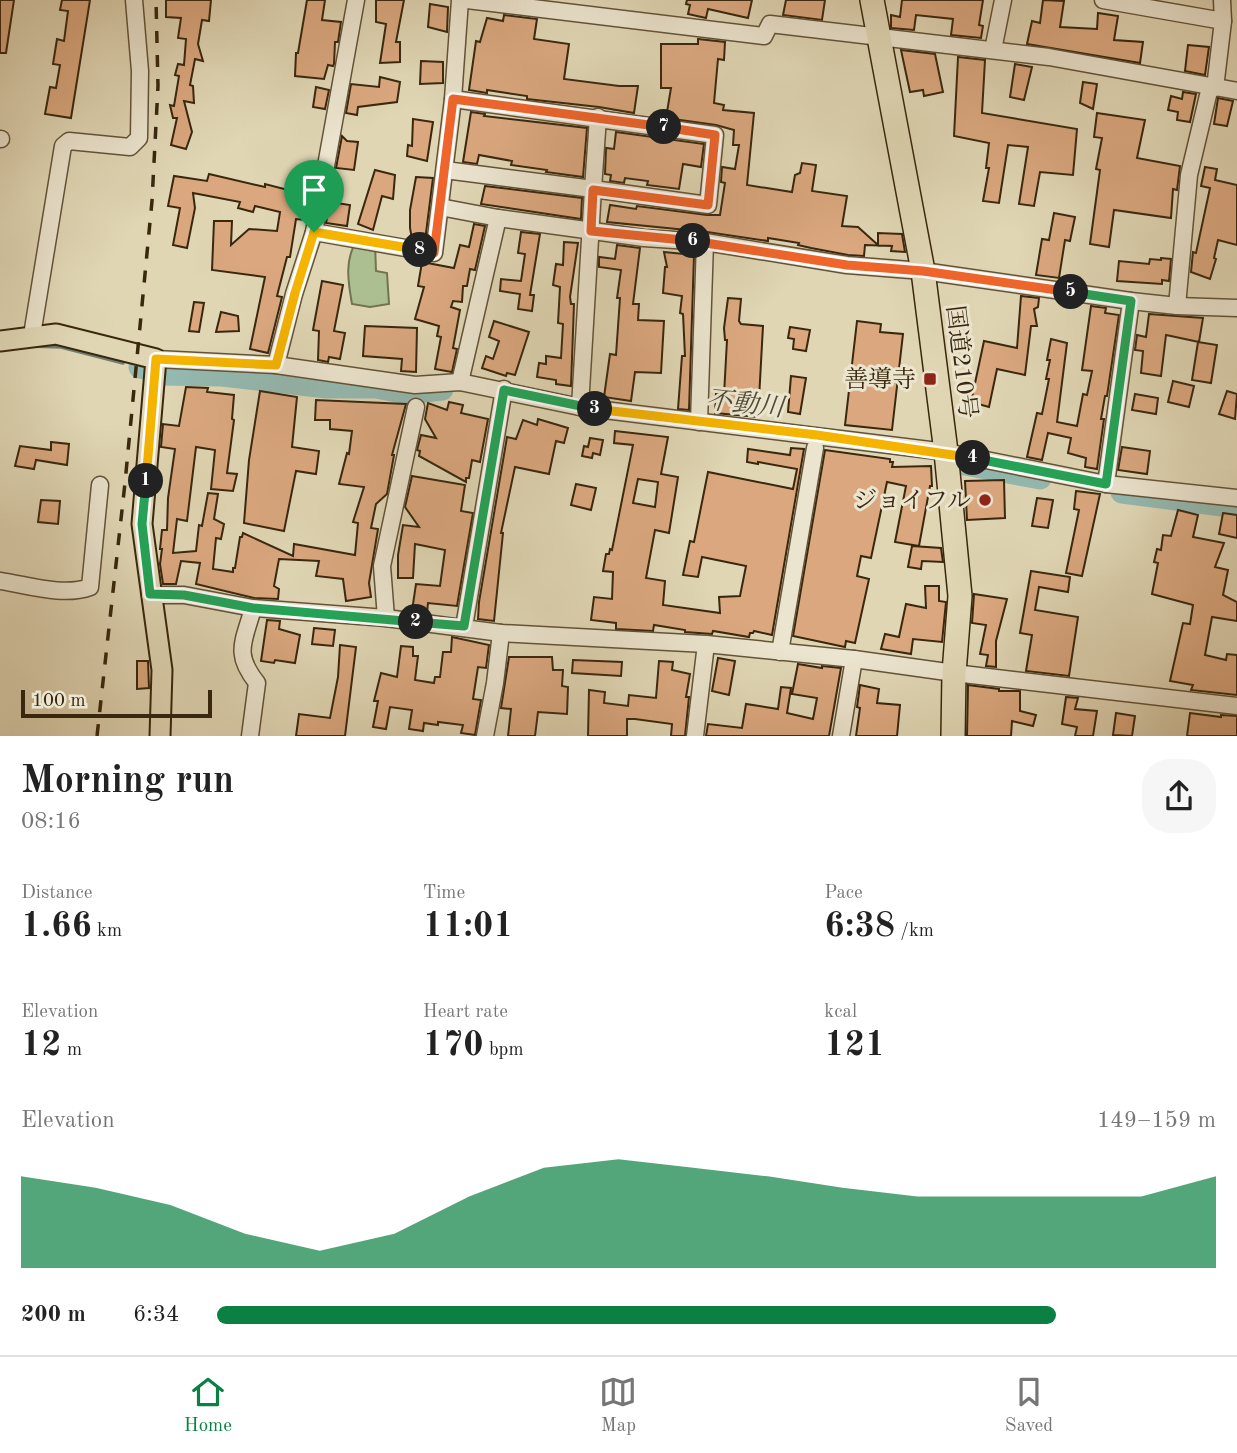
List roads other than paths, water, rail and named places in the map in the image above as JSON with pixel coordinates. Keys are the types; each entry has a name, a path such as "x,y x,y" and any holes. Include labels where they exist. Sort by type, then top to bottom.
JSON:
{"highway":[{"name":"国道210号","path":"872,0 923,271 947,452 960,596 954,673 953,736"}],"main road":[{"path":"0,341 56,334 156,359 142,524 162,670 160,736"}],"street":[{"path":"32,335 63,146 69,141 130,147 139,138 140,71 134,0"},
{"path":"276,365 314,232 356,0"},
{"path":"314,232 434,253 453,99 460,0"},
{"path":"467,0 764,36 770,24 877,36 1049,57 1237,91"},
{"path":"993,50 1003,0"},
{"path":"1103,0 1223,21"},
{"path":"1177,306 1189,176 1213,88 1223,21 1222,0"},
{"path":"444,170 708,205 715,135 453,99"},
{"path":"580,407 598,117"},
{"path":"440,207 591,231 705,242 847,265 923,271 1131,301 1237,308"},
{"path":"460,382 498,218"},
{"path":"699,422 705,242"},
{"path":"1106,484 1131,301"},
{"path":"156,359 276,365 415,385 460,382 580,407 947,452 1106,484 1237,498"},
{"path":"464,626 504,390"},
{"path":"386,618 382,566 416,407"},
{"path":"780,652 815,448"},
{"path":"0,581 80,591 90,587 100,485"},
{"path":"150,594 184,595 253,608 464,626 501,633 705,644 854,659 1237,706"},
{"path":"250,736 257,683 246,670 242,652 253,608"},
{"path":"485,736 501,633"},
{"path":"695,736 705,644"},
{"path":"841,736 854,659"}],"waterway":[{"name":"不動川","path":"30,346 61,347 123,363"},
{"name":"不動川","path":"140,367 145,368"},
{"name":"不動川","path":"163,374 222,375 327,387 376,387 407,393 442,389"},
{"name":"不動川","path":"954,462 1040,478"},
{"name":"不動川","path":"1122,492 1237,507"}],"railway":[{"path":"97,736 152,201 158,86 156,0"}],"place":[{"name":"善導寺","path":"930,379"},
{"name":"ジョイフル","path":"985,500"}]}
